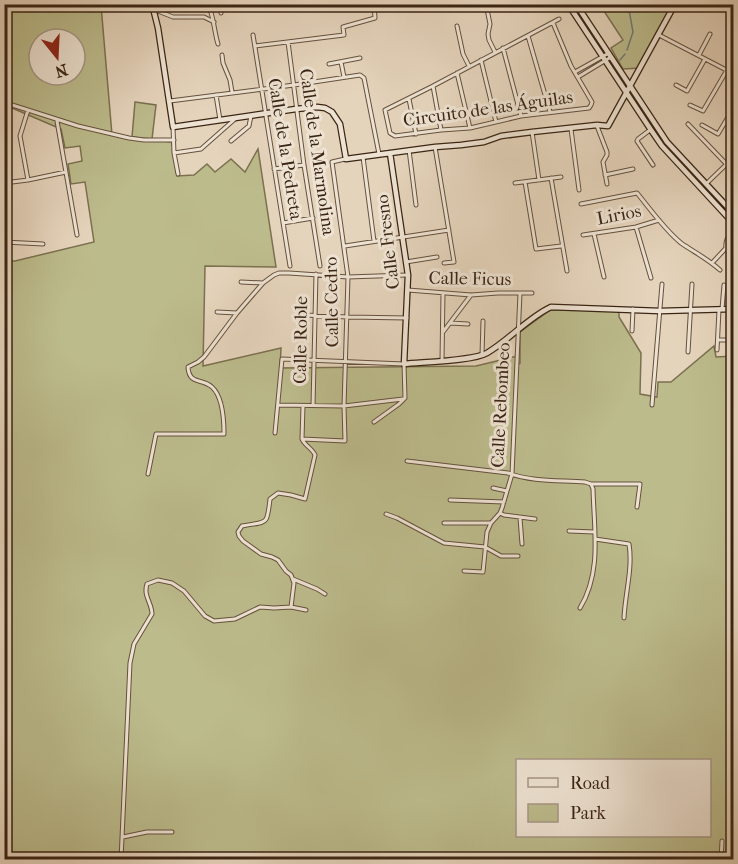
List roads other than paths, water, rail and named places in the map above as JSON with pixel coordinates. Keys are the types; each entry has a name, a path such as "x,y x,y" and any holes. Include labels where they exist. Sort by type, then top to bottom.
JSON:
{"street":[{"path":"208,4 214,17 218,44"},
{"path":"220,4 221,14"},
{"path":"255,46 344,35 343,27 372,20 375,15 374,4"},
{"path":"486,4 490,24 488,34 495,52"},
{"path":"523,4 526,9"},
{"path":"568,4 651,130 734,224"},
{"path":"576,4 678,159 734,214"},
{"path":"173,127 296,109 325,108 332,112 340,124 346,159 483,142 501,136 571,127 608,126 675,4"},
{"path":"153,7 173,17 204,17 213,22"},
{"path":"153,7 170,101 178,174"},
{"name":"Circuito de las Águilas","path":"553,23 571,66 592,102 589,108 521,116 470,128 392,136 385,110 559,19"},
{"path":"457,26 463,54 469,66"},
{"path":"699,55 710,34"},
{"name":"Calle de la Pedreta","path":"253,35 290,266"},
{"path":"659,35 734,74"},
{"path":"528,36 550,112"},
{"name":"Calle de la Marmolina","path":"288,42 320,266"},
{"path":"503,48 521,116"},
{"path":"222,55 231,80 232,92"},
{"name":"Circuito de las Águilas","path":"578,77 610,55"},
{"path":"329,64 360,58"},
{"name":"Circuito de las Águilas","path":"575,72 604,59"},
{"path":"676,85 687,91 705,59"},
{"path":"481,60 496,122"},
{"path":"341,62 344,77"},
{"path":"690,105 703,111 727,70"},
{"path":"457,73 470,128"},
{"path":"170,101 362,76 378,154"},
{"path":"433,86 441,130"},
{"path":"216,95 220,121"},
{"path":"409,99 416,134"},
{"path":"4,105 129,138 174,140"},
{"path":"702,124 718,134 734,107"},
{"path":"28,110 20,136 28,180"},
{"path":"231,141 249,126 251,116"},
{"path":"174,153 201,149 235,119"},
{"path":"57,120 77,235"},
{"path":"688,124 734,172"},
{"path":"597,125 607,152 603,162 607,184"},
{"path":"571,127 579,190"},
{"path":"651,130 638,141 653,165"},
{"path":"532,132 538,180"},
{"path":"435,147 454,262 444,263"},
{"path":"410,150 416,205"},
{"name":"Calle Fresno","path":"390,153 408,275 404,364"},
{"path":"363,157 374,241"},
{"path":"706,184 734,157"},
{"name":"Calle Cedro","path":"302,439 345,441 348,277 332,162 346,159"},
{"path":"274,169 304,165"},
{"path":"605,175 633,169"},
{"path":"4,183 66,172"},
{"path":"515,183 561,177"},
{"path":"551,178 567,271"},
{"path":"525,182 536,249 561,246"},
{"path":"581,204 637,193 683,244 720,270"},
{"path":"283,223 313,218"},
{"name":"Lirios","path":"583,235 636,227 659,220"},
{"path":"636,227 651,278"},
{"path":"345,246 449,230"},
{"path":"712,263 726,248 728,237 734,231"},
{"path":"594,234 604,277"},
{"path":"4,242 43,244"},
{"path":"726,248 734,255"},
{"path":"406,262 437,257"},
{"path":"148,474 156,434 224,434 224,416 215,392 212,387 191,377 188,367 204,357 262,283 279,273 348,277 408,275"},
{"name":"Calle Roble","path":"313,406 316,274"},
{"path":"241,282 262,283"},
{"path":"652,405 662,284"},
{"path":"688,351 692,284"},
{"path":"717,350 723,285"},
{"name":"Calle Ficus","path":"408,290 471,295 532,293"},
{"path":"442,361 443,293"},
{"name":"Calle Rebombeo","path":"464,571 483,572 487,532 500,513 512,474 520,293"},
{"path":"443,332 471,295"},
{"path":"275,433 282,359 404,364 482,355 518,331 543,310 551,307 660,310 734,309"},
{"path":"633,309 633,331"},
{"path":"218,312 237,313"},
{"path":"304,315 407,318"},
{"path":"482,355 483,321"},
{"path":"450,323 468,324"},
{"path":"718,340 734,340"},
{"path":"404,364 405,399"},
{"path":"278,405 344,406 405,399"},
{"path":"374,422 405,399"},
{"path":"303,406 302,439 315,455 305,499 278,493 270,499 268,518 265,522 242,526 238,532 240,538 261,554 278,560 293,579 317,588 325,594"},
{"path":"407,461 591,484 640,484 637,507"},
{"path":"580,608 588,595 595,563 591,484"},
{"path":"493,488 507,491"},
{"path":"450,500 504,502"},
{"path":"500,513 535,519"},
{"path":"386,514 444,543 485,547 501,556 518,556"},
{"path":"520,518 522,544"},
{"path":"444,523 491,523"},
{"path":"569,531 594,532"},
{"path":"594,539 629,544 629,578 624,618"},
{"path":"291,607 293,579"},
{"path":"121,860 130,663 134,644 152,614 145,589 147,584 158,580 172,584 184,591 205,616 214,621 235,619 260,607 291,607 306,610"},
{"path":"122,837 147,832 172,832"},
{"path":"721,860 722,840"}],"waterway":[{"path":"627,50 633,32 628,4"},
{"path":"620,60 625,54"}]}
